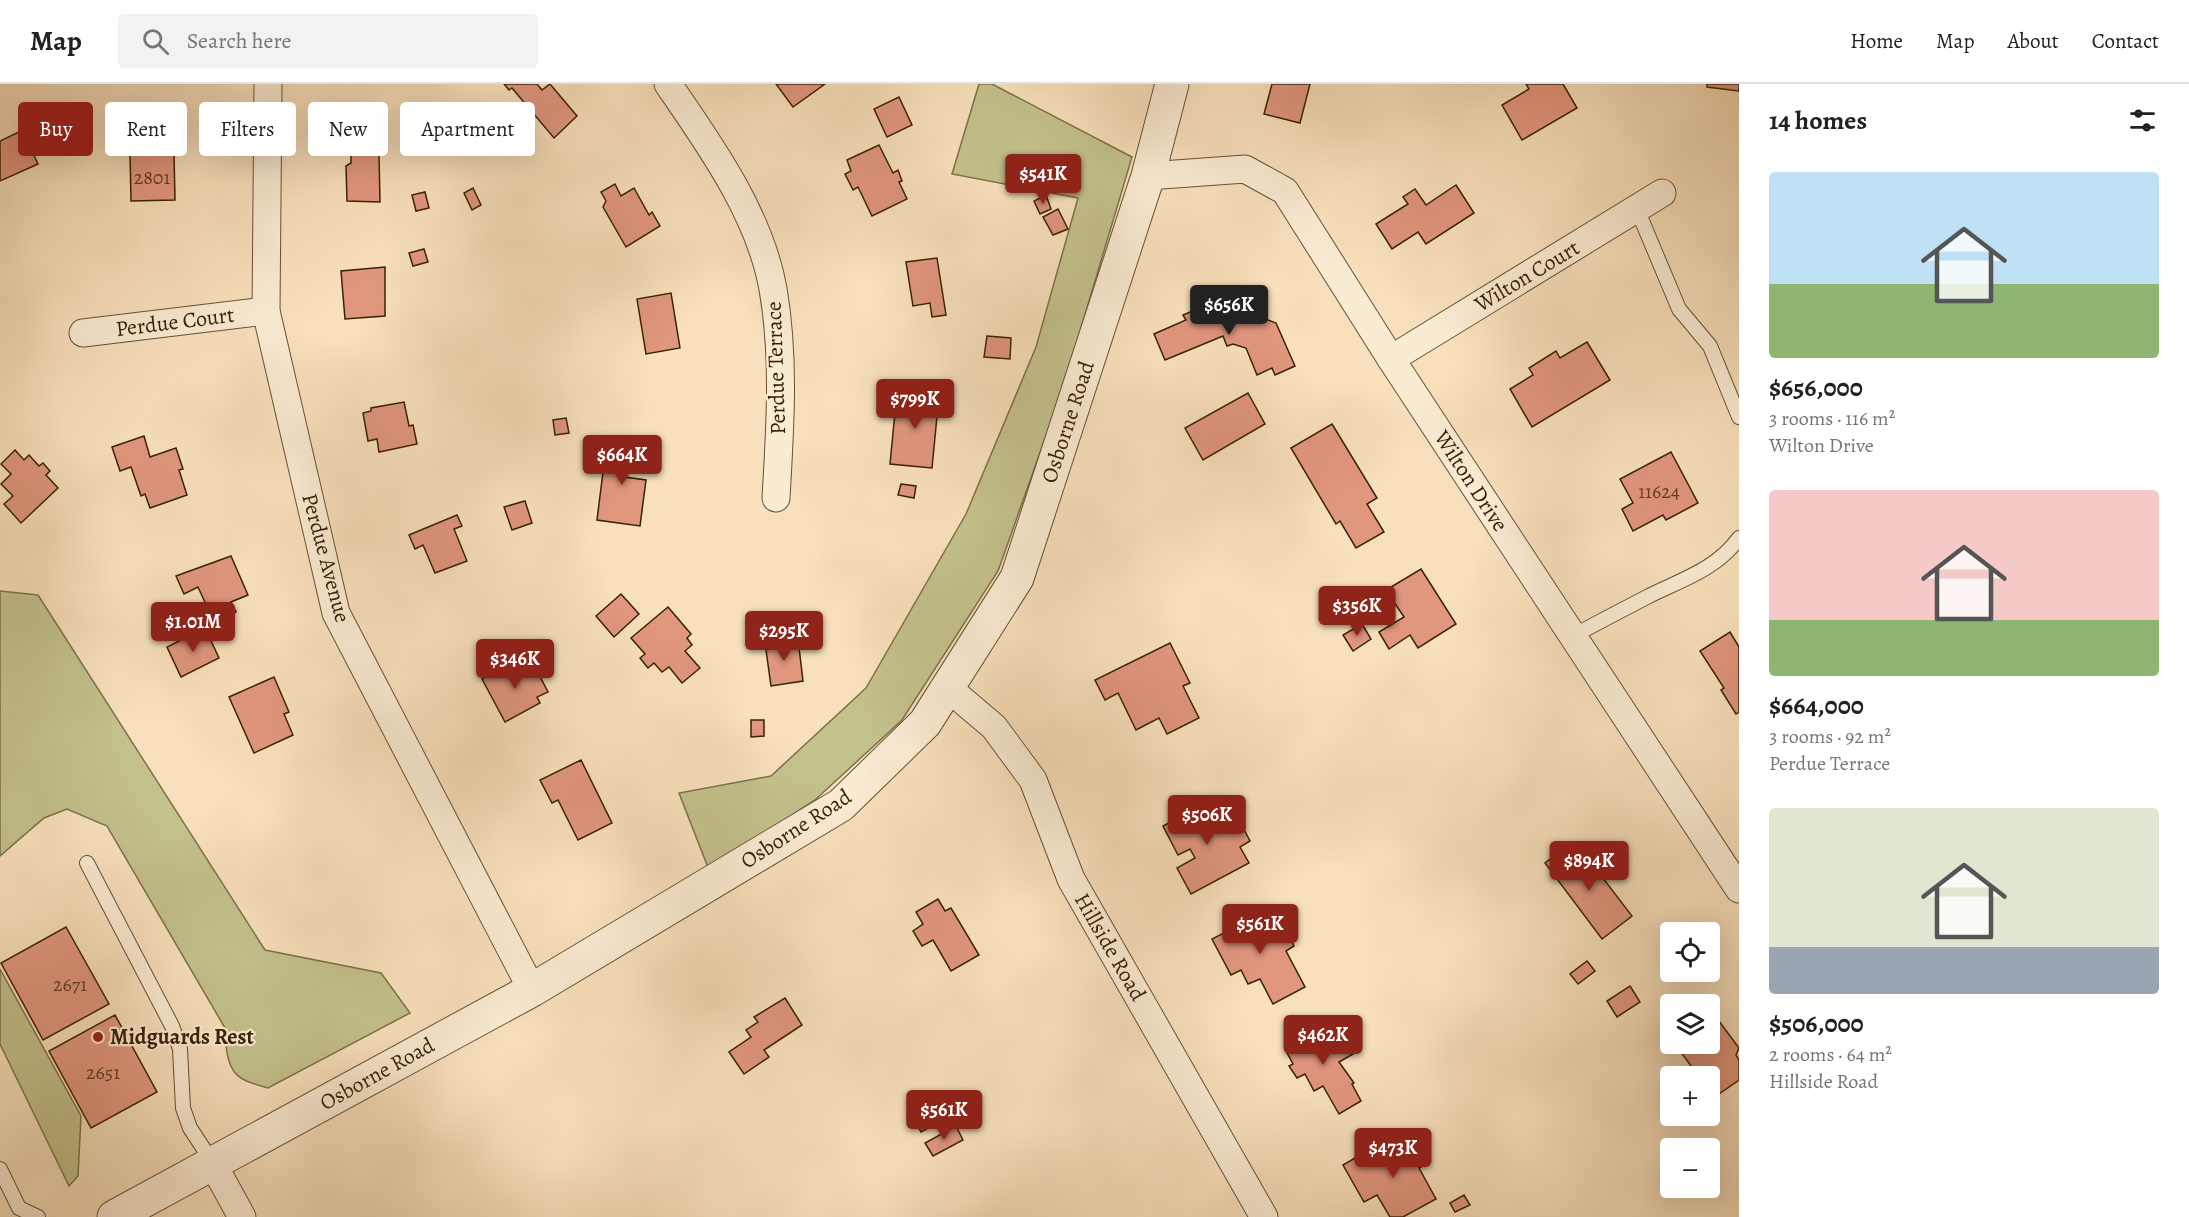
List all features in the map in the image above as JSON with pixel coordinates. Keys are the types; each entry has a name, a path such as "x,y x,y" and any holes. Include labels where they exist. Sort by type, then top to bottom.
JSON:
{"street":[{"name":"Perdue Avenue","path":"268,84 266,311 336,613 532,990"},
{"name":"Perdue Terrace","path":"668,84 710,145 741,200 763,254 773,288 778,332 780,415 776,498"},
{"name":"Osborne Road","path":"114,1217 532,990 841,805 925,723 1017,578 1148,176 1172,84"},
{"name":"Wilton Drive","path":"1148,176 1245,169 1285,191 1391,359 1739,889"},
{"name":"Wilton Court","path":"1391,359 1662,193"},
{"name":"Perdue Court","path":"83,333 266,311"},
{"name":"Hillside Road","path":"948,688 994,727 1033,780 1071,879 1264,1217"},
{"path":"213,1164 242,1217"}],"lane":[{"path":"1637,209 1678,309 1710,346 1739,417"},
{"path":"1573,636 1699,573 1729,552 1739,538"},
{"path":"87,863 172,1026 180,1049 183,1108 190,1128 213,1164"},
{"path":"0,1169 19,1208 38,1217"}],"shaded area":[{"path":"979,84 992,84 1132,157 1064,385 998,571 902,720 815,800 709,870 679,793 771,776 866,688 966,514 1036,347 1078,198 952,174"},
{"path":"0,591 38,595 265,950 381,973 410,1013 268,1088 250,1082 233,1070 226,1045 232,1040 107,826 67,809 44,818 0,856"},
{"path":"0,969 81,1116 78,1176 69,1186 0,1044"}],"building":[{"path":"504,84 537,84 542,90 550,84 577,116 554,138 535,115 535,102 524,102 512,88 509,90"},
{"path":"776,84 825,84 793,107"},
{"path":"1272,84 1310,84 1300,123 1264,114"},
{"path":"1526,84 1563,84 1577,108 1522,140 1502,105 1529,89"},
{"path":"1707,84 1739,84 1739,91 1707,87"},
{"path":"899,97 912,125 887,137 874,109"},
{"path":"18,132 18,156 34,156 38,164 0,181 0,141"},
{"path":"879,145 893,173 898,170 902,181 899,182 907,199 872,216 858,187 853,190 845,174 851,171 847,160"},
{"path":"130,156 174,156 175,200 131,201"},
{"path":"351,156 379,156 380,202 347,201 346,166 351,163"},
{"path":"615,184 621,196 634,188 649,215 652,212 660,226 626,247 603,207 606,201 601,192"},
{"path":"1456,185 1474,213 1426,244 1418,232 1392,249 1376,224 1408,204 1403,197 1415,189 1426,205"},
{"path":"473,188 481,205 472,210 464,193"},
{"path":"425,192 429,208 416,211 412,195"},
{"path":"1046,195 1051,209 1040,214 1034,201"},
{"path":"1058,209 1068,229 1053,235 1043,217"},
{"path":"424,249 428,262 413,266 409,253"},
{"path":"937,258 946,315 932,317 930,303 913,306 906,262"},
{"path":"385,267 385,316 345,319 341,271"},
{"path":"671,293 680,348 646,354 637,299"},
{"path":"1225,297 1228,305 1276,323 1295,366 1275,375 1272,368 1257,375 1246,348 1233,344 1227,346 1223,336 1165,360 1154,334 1186,320 1183,315"},
{"path":"987,336 1011,338 1010,359 984,357"},
{"path":"1587,342 1610,380 1532,427 1510,389 1533,375 1529,368 1556,351 1560,358"},
{"path":"897,392 939,396 932,468 890,464"},
{"path":"1248,393 1265,424 1203,460 1185,428"},
{"path":"404,402 409,426 413,425 417,444 379,452 377,439 368,441 363,413 371,411 371,408"},
{"path":"566,418 569,433 555,435 553,420"},
{"path":"1332,424 1377,498 1367,504 1384,532 1356,548 1340,521 1336,524 1291,448"},
{"path":"144,436 150,457 176,448 183,469 179,470 187,495 150,508 145,494 141,496 131,467 120,471 112,447"},
{"path":"614,438 641,441 637,467 626,466 625,477 646,480 640,526 597,520 603,472 607,473 609,461 611,461"},
{"path":"15,450 24,460 29,455 39,466 43,463 50,471 46,475 58,488 21,523 4,504 13,496 1,484 11,474 1,464"},
{"path":"1671,452 1698,503 1666,520 1663,515 1633,531 1622,509 1633,503 1620,479"},
{"path":"901,484 916,486 914,498 898,495"},
{"path":"525,501 532,523 512,530 504,507"},
{"path":"457,515 462,526 454,529 467,561 435,573 423,545 415,549 409,535"},
{"path":"231,556 248,595 231,602 236,612 214,622 198,587 184,594 176,576"},
{"path":"1421,569 1456,624 1418,648 1410,635 1389,649 1379,632 1404,617 1386,590"},
{"path":"621,594 639,614 614,637 596,616"},
{"path":"668,607 691,634 687,638 692,645 685,651 700,668 682,683 669,667 662,672 654,663 648,668 640,658 645,654 631,638"},
{"path":"1362,624 1371,639 1353,651 1343,635"},
{"path":"205,628 219,658 181,677 167,647"},
{"path":"1730,632 1739,647 1739,712 1736,714 1721,690 1724,688 1700,651"},
{"path":"798,639 803,681 771,686 765,643"},
{"path":"1170,643 1190,683 1183,686 1199,718 1167,734 1159,718 1136,730 1118,693 1105,700 1095,680"},
{"path":"518,660 526,674 536,669 548,692 537,697 540,703 505,722 482,679"},
{"path":"274,677 289,712 284,714 293,735 254,753 229,697"},
{"path":"751,720 764,720 764,736 751,737"},
{"path":"581,760 612,823 578,840 558,800 552,803 540,780"},
{"path":"1210,801 1225,830 1240,822 1250,841 1240,847 1249,863 1191,894 1177,868 1195,858 1190,849 1178,855 1163,826"},
{"path":"1570,844 1589,868 1593,865 1632,916 1602,939 1545,863"},
{"path":"938,899 945,911 951,908 979,955 951,971 933,940 922,946 913,931 923,924 916,912"},
{"path":"1253,907 1266,931 1282,922 1294,946 1286,951 1305,987 1273,1004 1260,979 1248,984 1241,970 1231,975 1212,939 1228,931 1223,923"},
{"path":"66,927 109,1004 43,1040 1,963"},
{"path":"1587,961 1595,971 1578,984 1570,974"},
{"path":"1630,986 1640,1002 1617,1017 1607,1001"},
{"path":"785,998 802,1025 764,1050 769,1057 744,1074 729,1052 751,1037 746,1030 758,1022 754,1017"},
{"path":"115,1015 157,1092 91,1128 49,1051"},
{"path":"1317,1022 1330,1046 1344,1038 1353,1054 1339,1062 1354,1083 1352,1084 1361,1101 1339,1114 1323,1086 1314,1091 1305,1074 1297,1078 1289,1066 1293,1064 1285,1049 1294,1044 1290,1038"},
{"path":"1720,1022 1739,1048 1736,1055 1739,1060 1739,1080 1720,1093 1720,1066 1691,1066 1682,1054 1720,1054"},
{"path":"930,1111 937,1123 921,1132 915,1120"},
{"path":"956,1126 963,1140 933,1156 925,1143"},
{"path":"1405,1141 1409,1149 1420,1143 1430,1162 1419,1168 1436,1199 1403,1217 1390,1217 1377,1195 1364,1202 1343,1165 1372,1148 1377,1157"},
{"path":"1464,1195 1470,1205 1455,1212 1450,1203"}],"place":[{"name":"Midguards Rest","path":"98,1037"}]}
